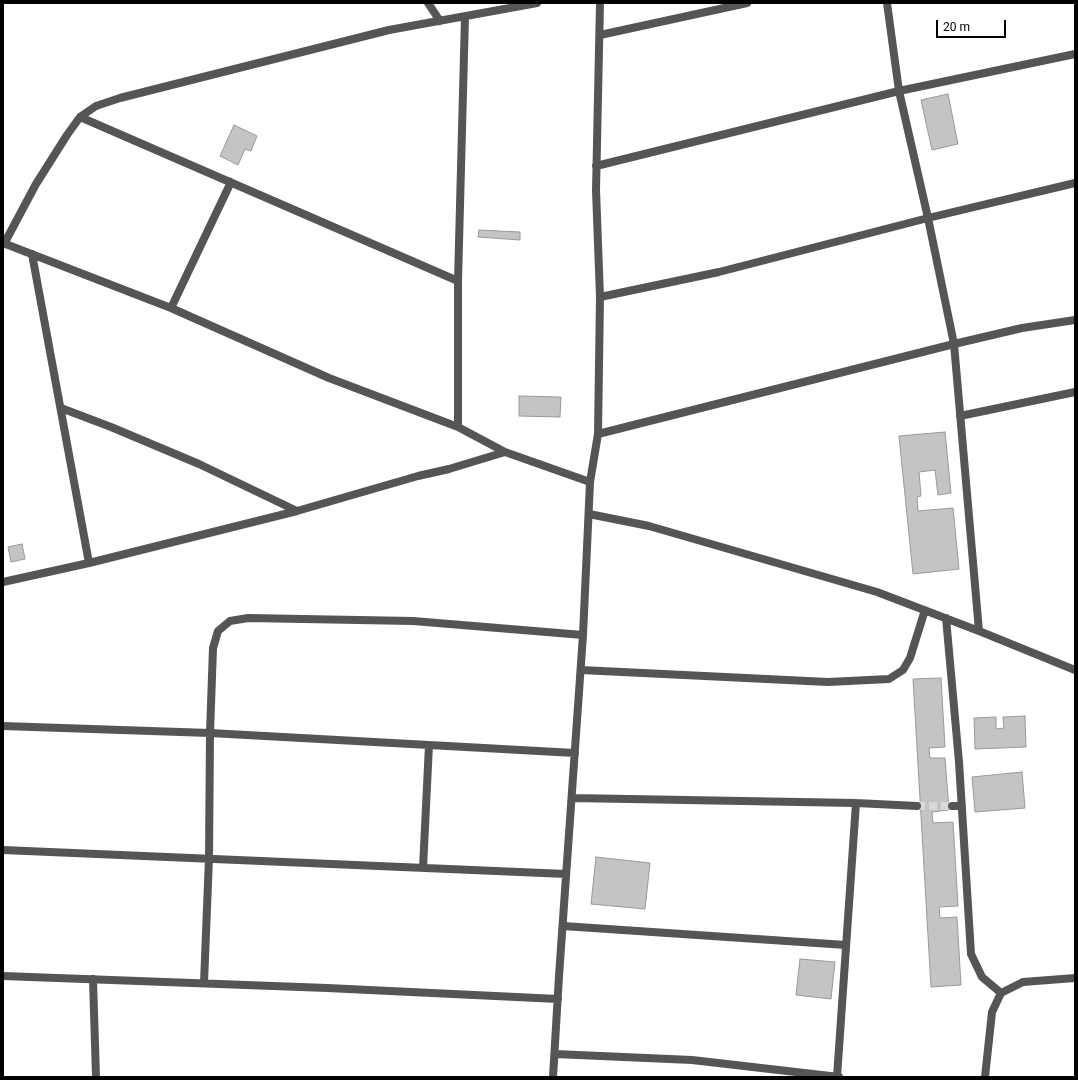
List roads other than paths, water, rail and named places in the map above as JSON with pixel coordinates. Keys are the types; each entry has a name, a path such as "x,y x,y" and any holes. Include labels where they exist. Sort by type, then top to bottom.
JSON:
{"street":[{"path":"428,3 440,21"},
{"path":"537,3 389,30 120,98 96,106 80,117 67,135 36,184 4,243 171,308 330,378 458,427 505,452 590,482"},
{"path":"554,1077 566,874 581,670 590,482 598,434 600,297 596,166 600,3"},
{"path":"600,35 747,3"},
{"path":"887,3 899,91 928,218 954,344 979,631"},
{"path":"458,427 458,281 465,17"},
{"path":"596,166 899,91 1075,54"},
{"path":"80,117 458,281"},
{"path":"171,308 231,182"},
{"path":"600,297 719,272 928,218 1075,183"},
{"path":"32,254 89,563"},
{"path":"598,434 954,344 1022,328 1075,320"},
{"path":"960,416 1075,392"},
{"path":"61,408 199,464 297,511"},
{"path":"3,582 89,563 297,511 505,452"},
{"path":"589,514 649,526 877,592 1075,670"},
{"path":"581,670 828,682 889,680 903,670 910,658 925,610"},
{"path":"204,983 209,858 210,733 213,648 218,632 230,622 248,618 413,621 583,635"},
{"path":"946,618 962,806 971,954 982,977 1001,993"},
{"path":"3,726 210,733 575,752"},
{"path":"423,868 429,745"},
{"path":"572,798 917,806"},
{"path":"555,1054 692,1060 838,1077 856,804"},
{"path":"952,806 962,806"},
{"path":"3,850 566,874"},
{"path":"563,926 846,945"},
{"path":"3,976 455,993 558,1000"},
{"path":"985,1077 992,1012 1001,993 1023,982 1075,978"},
{"path":"93,980 96,1077"}],"tunnel":[{"path":"917,806 952,806"}]}
